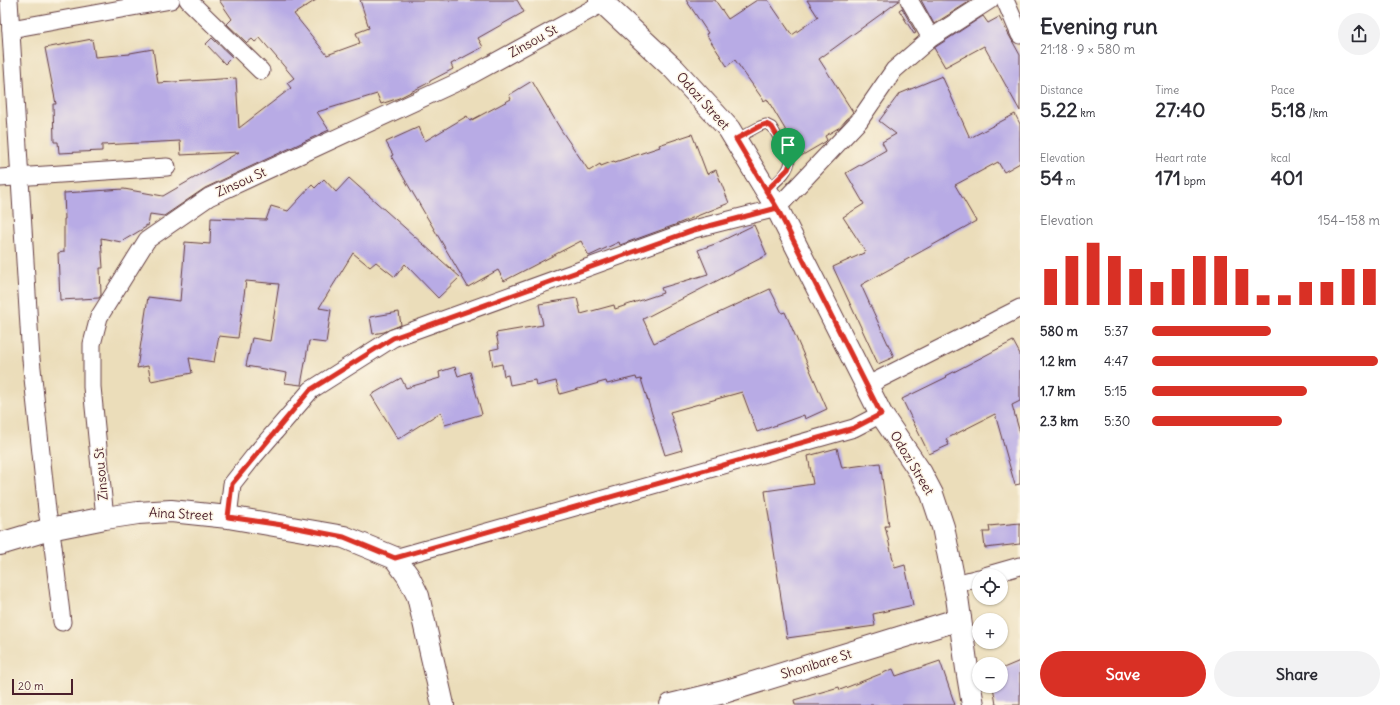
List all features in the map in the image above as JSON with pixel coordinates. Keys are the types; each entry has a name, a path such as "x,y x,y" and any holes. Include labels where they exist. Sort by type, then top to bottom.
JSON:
{"street":[{"path":"9,0 31,359 47,510 62,622"},
{"path":"11,29 171,0"},
{"path":"188,0 261,71"},
{"path":"909,0 931,38"},
{"path":"228,517 232,484 310,390 393,338 694,230 771,200 859,121 894,70 931,38 990,0"},
{"path":"1005,0 1020,35"},
{"name":"Odozi Street","path":"601,1 674,69 729,129 736,139 771,200 868,385 881,414 932,494 942,527 955,584 973,705"},
{"name":"Zinsou St","path":"105,518 92,387 92,344 99,317 147,240 209,197 464,79 601,1"},
{"path":"0,178 167,167"},
{"path":"868,385 1020,308"},
{"path":"443,705 418,596 408,576 395,558 854,428 881,414"},
{"name":"Aina Street","path":"0,544 50,529 105,518 138,513 171,511 282,525 344,537 395,558"},
{"path":"1008,569 1020,566"},
{"path":"955,584 972,580"},
{"name":"Shonibare St","path":"671,705 724,699 960,619"}],"lane":[{"path":"736,139 766,124 772,127 790,158 788,169 771,200"}],"building":[{"path":"219,0 316,0 294,14 327,55 360,43 356,33 369,28 360,0 517,0 524,12 478,38 483,47 451,64 453,69 430,82 399,98 381,104 377,94 317,112 329,130 205,188 164,216 150,214 148,226 146,225 146,227 121,242 101,238 103,268 100,268 101,295 99,298 60,300 58,253 64,252 64,193 124,189 163,196 239,152 181,155 180,141 102,145 102,151 59,153 58,142 54,142 53,104 56,104 45,48 92,39 95,57 130,54 153,49 158,83 236,78 239,128 291,88 287,83 294,78 260,38 255,42 252,39 247,43 227,24 232,19"},
{"path":"686,0 715,0 728,19 757,0 768,0 792,35 818,17 807,0 899,1 819,59 853,112 840,127 825,136 827,140 825,142 801,156 767,99 764,101 735,60 727,66 706,34 708,33"},
{"path":"921,0 972,0 934,24"},
{"path":"902,8 916,33 914,34 899,10"},
{"path":"983,16 988,23 999,17 1020,55 1020,111 984,46 945,67 934,48"},
{"path":"212,38 232,57 225,64 206,44"},
{"path":"942,76 970,138 1015,114 1020,124 1020,163 1004,172 998,162 955,185 976,221 861,285 894,357 878,364 833,267 866,252 843,217 864,204 846,173 886,150 882,142 896,134 879,121 899,94"},
{"path":"532,81 561,130 589,171 600,164 601,166 614,161 615,162 660,147 659,145 692,134 707,174 716,170 729,203 620,245 619,242 589,256 581,241 504,281 498,270 468,287 391,156 393,155 386,142 419,127 425,141 467,116 470,121 511,99 509,95"},
{"path":"349,178 460,277 438,298 405,264 395,277 376,262 370,267 353,253 319,308 331,310 326,343 309,341 301,385 285,383 287,373 246,366 252,338 270,341 279,284 246,281 238,338 219,336 214,362 189,358 192,373 151,381 148,366 137,368 148,297 180,301 185,242 210,244 211,218 266,220 271,206 288,211 312,185 315,188 324,179 336,192"},
{"path":"754,225 767,255 643,319 654,343 770,289 782,313 785,312 827,409 805,419 804,415 757,432 742,392 670,412 682,450 665,455 641,379 637,380 636,377 607,384 606,381 560,394 556,381 536,386 535,380 510,385 508,375 504,376 502,364 493,366 490,350 499,348 496,333 543,325 539,304 577,298 581,314 614,305 615,309 663,293 661,288 708,274 698,250 715,244"},
{"path":"399,312 401,325 384,332 373,334 370,317"},
{"path":"1013,341 1020,354 1020,401 1012,405 1020,433 1020,484 1015,485 995,414 946,439 949,445 929,454 902,399 947,377 946,376"},
{"path":"455,367 458,376 470,372 482,414 445,425 441,412 398,439 371,395 401,378 406,388 440,378 439,372"},
{"path":"837,448 842,468 880,463 889,526 885,526 895,568 905,565 913,605 873,614 875,626 787,638 765,491 813,484 808,456"},
{"path":"1020,523 1020,544 985,548 983,532 990,532 989,526"},
{"path":"940,661 955,705 795,705 794,700 839,687 840,690 893,669 896,676"},
{"path":"1020,661 1020,705 996,705 994,693 1008,693 1008,666"}],"route":[{"path":"788,169 766,191 777,208 694,230 393,338 310,390 232,484 228,517 282,525 344,537 395,558 854,428 881,414 868,385 777,208 766,191 736,139 760,126 766,124 772,127 790,158 788,169"}]}
